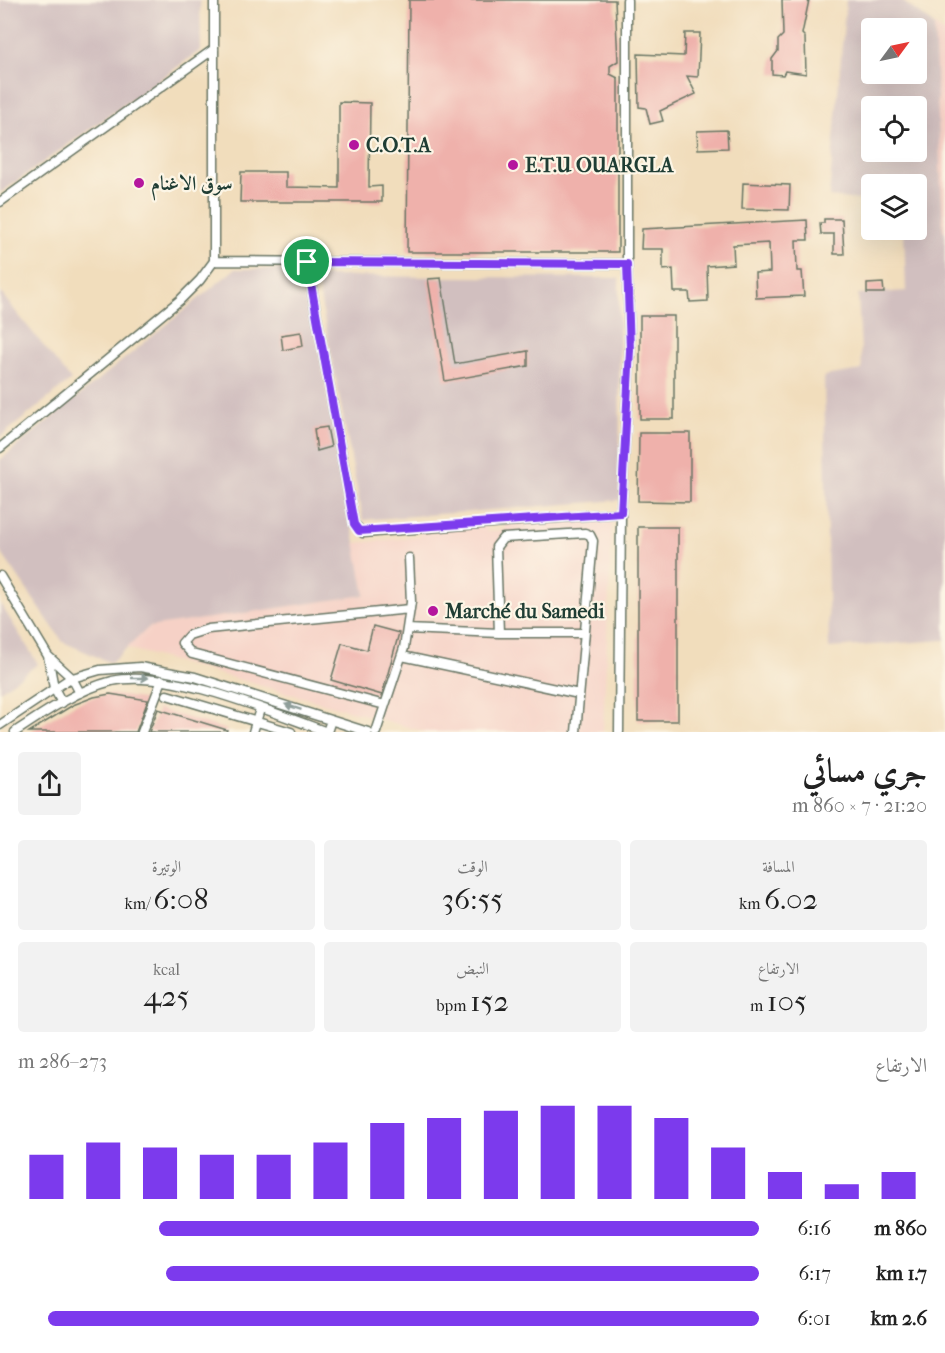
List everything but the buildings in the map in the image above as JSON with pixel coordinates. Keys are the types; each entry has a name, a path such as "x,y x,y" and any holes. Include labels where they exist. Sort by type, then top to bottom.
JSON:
{"street":[{"path":"0,448 180,300 200,280 214,261 214,0"},
{"path":"619,732 621,513 630,350 627,264 627,0"},
{"path":"0,202 214,49"},
{"path":"214,261 627,264"},
{"path":"307,262 354,524 359,531 621,513"},
{"path":"499,633 496,547 498,541 503,538 585,533 590,535 593,541 576,732"},
{"path":"376,732 402,656 410,609 409,558"},
{"path":"0,576 48,656 72,678 80,693"},
{"path":"385,705 192,654 182,643 189,635 208,629 410,609"},
{"path":"407,628 499,633 584,633"},
{"path":"48,656 54,688 62,702"},
{"path":"402,656 579,694"},
{"path":"0,725 72,678 89,672 140,667 174,671 368,732"},
{"path":"15,732 80,693 122,679 162,680 327,732 331,720"},
{"path":"142,732 162,680"},
{"path":"167,695 291,732"},
{"path":"253,732 260,709"}],"shaded area":[{"path":"0,0 200,0 201,50 0,193"},
{"path":"846,0 901,0 925,18 861,18 861,84 927,84 927,20 934,25 943,232 945,232 945,640 829,648 824,376 862,370 858,294 906,291 904,240 927,240 927,174 861,174 861,200 829,197"},
{"path":"934,25 945,34 945,232 943,232"},
{"path":"235,269 304,269 365,595 149,627 111,663 63,642 0,551 0,460"},
{"path":"316,276 619,278 620,500 363,520"},
{"path":"0,292 71,380 0,437"},
{"name":"Marché du Samedi","path":"597,515 598,521 612,521 603,732 426,732 127,648 149,627 365,595 355,543 420,537 420,530 487,524 487,532 505,530 505,523"},
{"path":"0,603 38,664 0,691"}],"place":[{"name":"C.O.T.A","path":"354,145"},
{"name":"E.T.U OUARGLA","path":"513,165"},
{"name":"سوق الاغنام","path":"139,183"},
{"name":"Marché du Samedi","path":"433,611"}],"route":[{"path":"307,262 627,264 630,350 621,513 363,533 359,531 354,524 307,262"}]}
